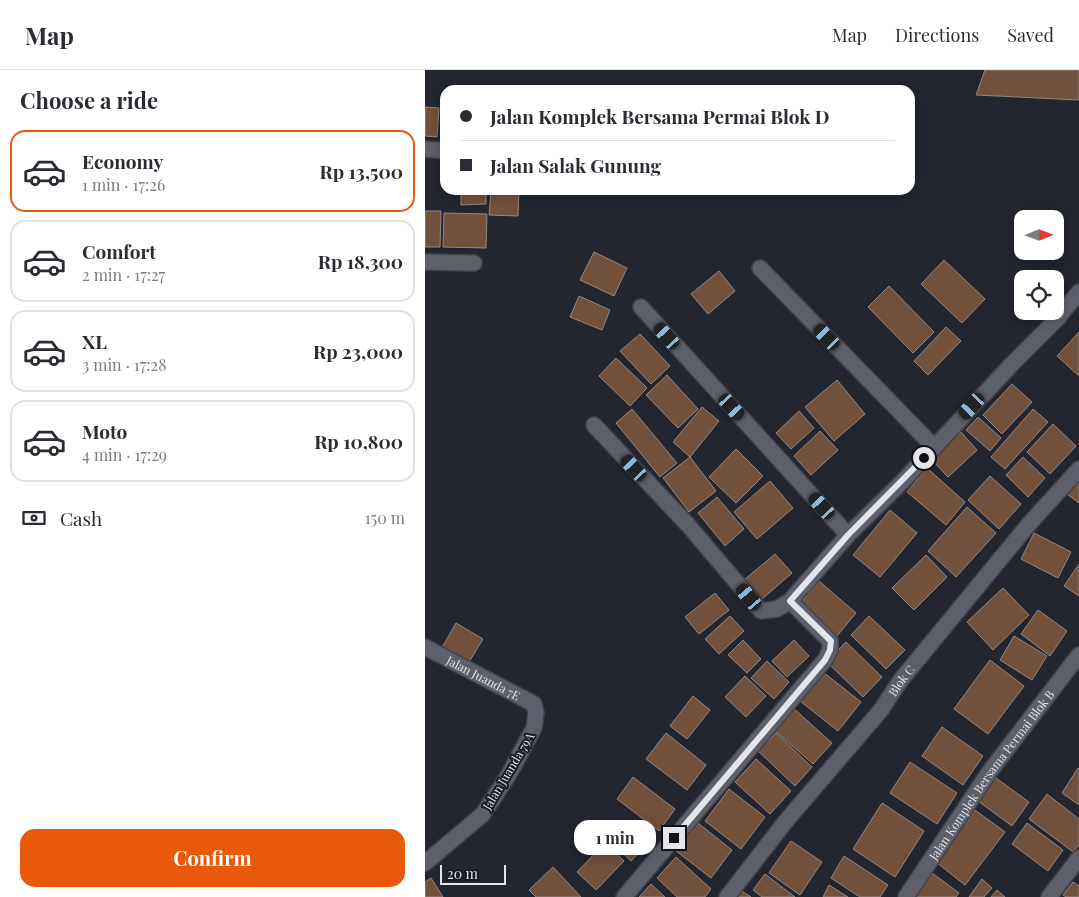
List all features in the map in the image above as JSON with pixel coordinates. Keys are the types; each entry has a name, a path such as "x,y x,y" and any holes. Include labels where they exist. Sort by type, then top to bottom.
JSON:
{"street":[{"path":"425,149 440,150"},
{"path":"425,262 475,263"},
{"path":"759,268 934,447"},
{"path":"594,425 688,525 761,611 777,609 790,601 848,535 904,480 1011,365 1057,319 1079,292"},
{"path":"641,307 848,535"},
{"name":"Blok C","path":"727,897 786,821 881,710 900,681 1029,524 1079,469"},
{"path":"624,897 828,655 831,641 790,601"},
{"name":"Jalan Juanda 7E","path":"425,647 534,704 536,713"},
{"name":"Jalan Komplek Bersama Permai Blok B","path":"906,897 973,794 1079,655"},
{"name":"Jalan Juanda 79A","path":"425,863 483,814 509,776 534,728 536,713"},
{"path":"1049,897 1079,858"}],"building":[{"path":"985,70 1079,70 1079,100 976,95"},
{"path":"425,107 439,108 437,137 425,136"},
{"path":"461,195 486,195 486,204 461,205"},
{"path":"491,195 519,195 518,216 489,215"},
{"path":"425,211 441,211 440,247 425,247"},
{"path":"444,213 487,214 486,248 443,247"},
{"path":"594,252 627,268 614,296 580,280"},
{"path":"944,260 985,299 962,323 921,284"},
{"path":"719,271 735,291 708,314 691,294"},
{"path":"889,286 934,332 913,353 868,307"},
{"path":"579,296 610,310 602,330 570,317"},
{"path":"946,327 961,341 928,375 914,361"},
{"path":"1079,332 1079,376 1057,356"},
{"path":"640,334 670,366 651,384 620,351"},
{"path":"616,358 647,388 630,406 599,376"},
{"path":"667,375 698,409 678,428 646,395"},
{"path":"837,380 865,414 834,441 805,407"},
{"path":"1012,384 1032,402 1002,434 983,415"},
{"path":"702,407 719,421 690,457 673,442"},
{"path":"632,409 677,463 660,477 616,423"},
{"path":"1033,409 1048,422 1005,469 991,457"},
{"path":"799,411 814,428 791,449 776,433"},
{"path":"978,417 1001,438 990,451 966,430"},
{"path":"1053,424 1076,446 1050,474 1027,452"},
{"path":"820,431 838,450 811,475 794,456"},
{"path":"961,432 977,450 948,477 932,460"},
{"path":"736,449 763,476 736,503 709,477"},
{"path":"690,457 716,491 689,512 663,478"},
{"path":"1023,457 1045,478 1028,497 1006,475"},
{"path":"927,468 965,502 946,525 907,492"},
{"path":"990,476 1021,504 999,529 968,500"},
{"path":"1079,479 1079,503 1063,491"},
{"path":"770,481 793,508 757,539 734,512"},
{"path":"717,497 744,529 725,546 698,513"},
{"path":"967,507 996,533 956,577 928,551"},
{"path":"890,510 917,533 880,577 853,555"},
{"path":"1034,533 1071,552 1058,578 1021,559"},
{"path":"775,554 792,573 761,600 744,580"},
{"path":"926,555 947,577 914,610 892,588"},
{"path":"1079,564 1079,596 1064,586"},
{"path":"819,581 856,613 837,636 800,604"},
{"path":"1003,588 1029,615 993,650 967,622"},
{"path":"715,593 729,610 699,634 685,617"},
{"path":"1038,610 1067,631 1050,656 1021,634"},
{"path":"730,616 744,631 719,654 705,639"},
{"path":"869,616 905,650 886,669 851,635"},
{"path":"456,623 483,639 466,667 440,651"},
{"path":"1014,636 1047,656 1032,680 1000,660"},
{"path":"743,640 761,659 747,673 728,655"},
{"path":"794,640 809,656 787,677 772,661"},
{"path":"846,642 882,677 863,697 827,662"},
{"path":"990,660 1024,686 988,734 954,709"},
{"path":"767,661 789,682 774,699 751,678"},
{"path":"823,672 861,702 838,731 800,701"},
{"path":"745,676 766,696 746,717 725,697"},
{"path":"693,696 710,710 687,739 670,726"},
{"path":"792,707 832,743 813,764 773,729"},
{"path":"942,727 983,756 963,785 922,756"},
{"path":"666,733 706,765 687,790 646,759"},
{"path":"776,733 812,767 795,786 758,751"},
{"path":"756,759 791,791 770,814 735,782"},
{"path":"910,762 957,793 937,824 890,793"},
{"path":"1079,769 1079,805 1062,793"},
{"path":"633,777 675,809 659,831 617,799"},
{"path":"996,778 1029,802 1012,826 978,801"},
{"path":"729,789 765,817 741,849 705,821"},
{"path":"1047,794 1079,819 1079,845 1073,852 1029,819"},
{"path":"882,803 924,831 895,877 853,849"},
{"path":"975,810 1005,832 965,885 936,862"},
{"path":"693,819 732,850 711,878 671,847"},
{"path":"620,820 646,845 631,861 605,836"},
{"path":"1027,823 1063,850 1048,871 1012,844"},
{"path":"791,841 822,862 800,895 769,873"},
{"path":"605,843 624,861 596,890 577,872"},
{"path":"844,856 888,885 880,897 860,897 831,878"},
{"path":"676,857 711,889 705,897 677,897 657,878"},
{"path":"553,867 581,897 536,897 529,890"},
{"path":"932,873 959,893 956,897 915,897"},
{"path":"765,874 795,897 762,897 753,890"},
{"path":"431,878 443,897 425,897 425,882"},
{"path":"982,879 992,888 984,897 969,897"},
{"path":"1073,882 1079,886 1079,897 1066,897 1063,895"},
{"path":"651,884 665,897 639,897"},
{"path":"829,885 848,897 823,897"},
{"path":"737,888 751,897 731,897"},
{"path":"997,890 1005,897 991,897"}],"route":[{"path":"674,838 825,660 830,650 831,641 790,601 848,535 924,458"}]}
